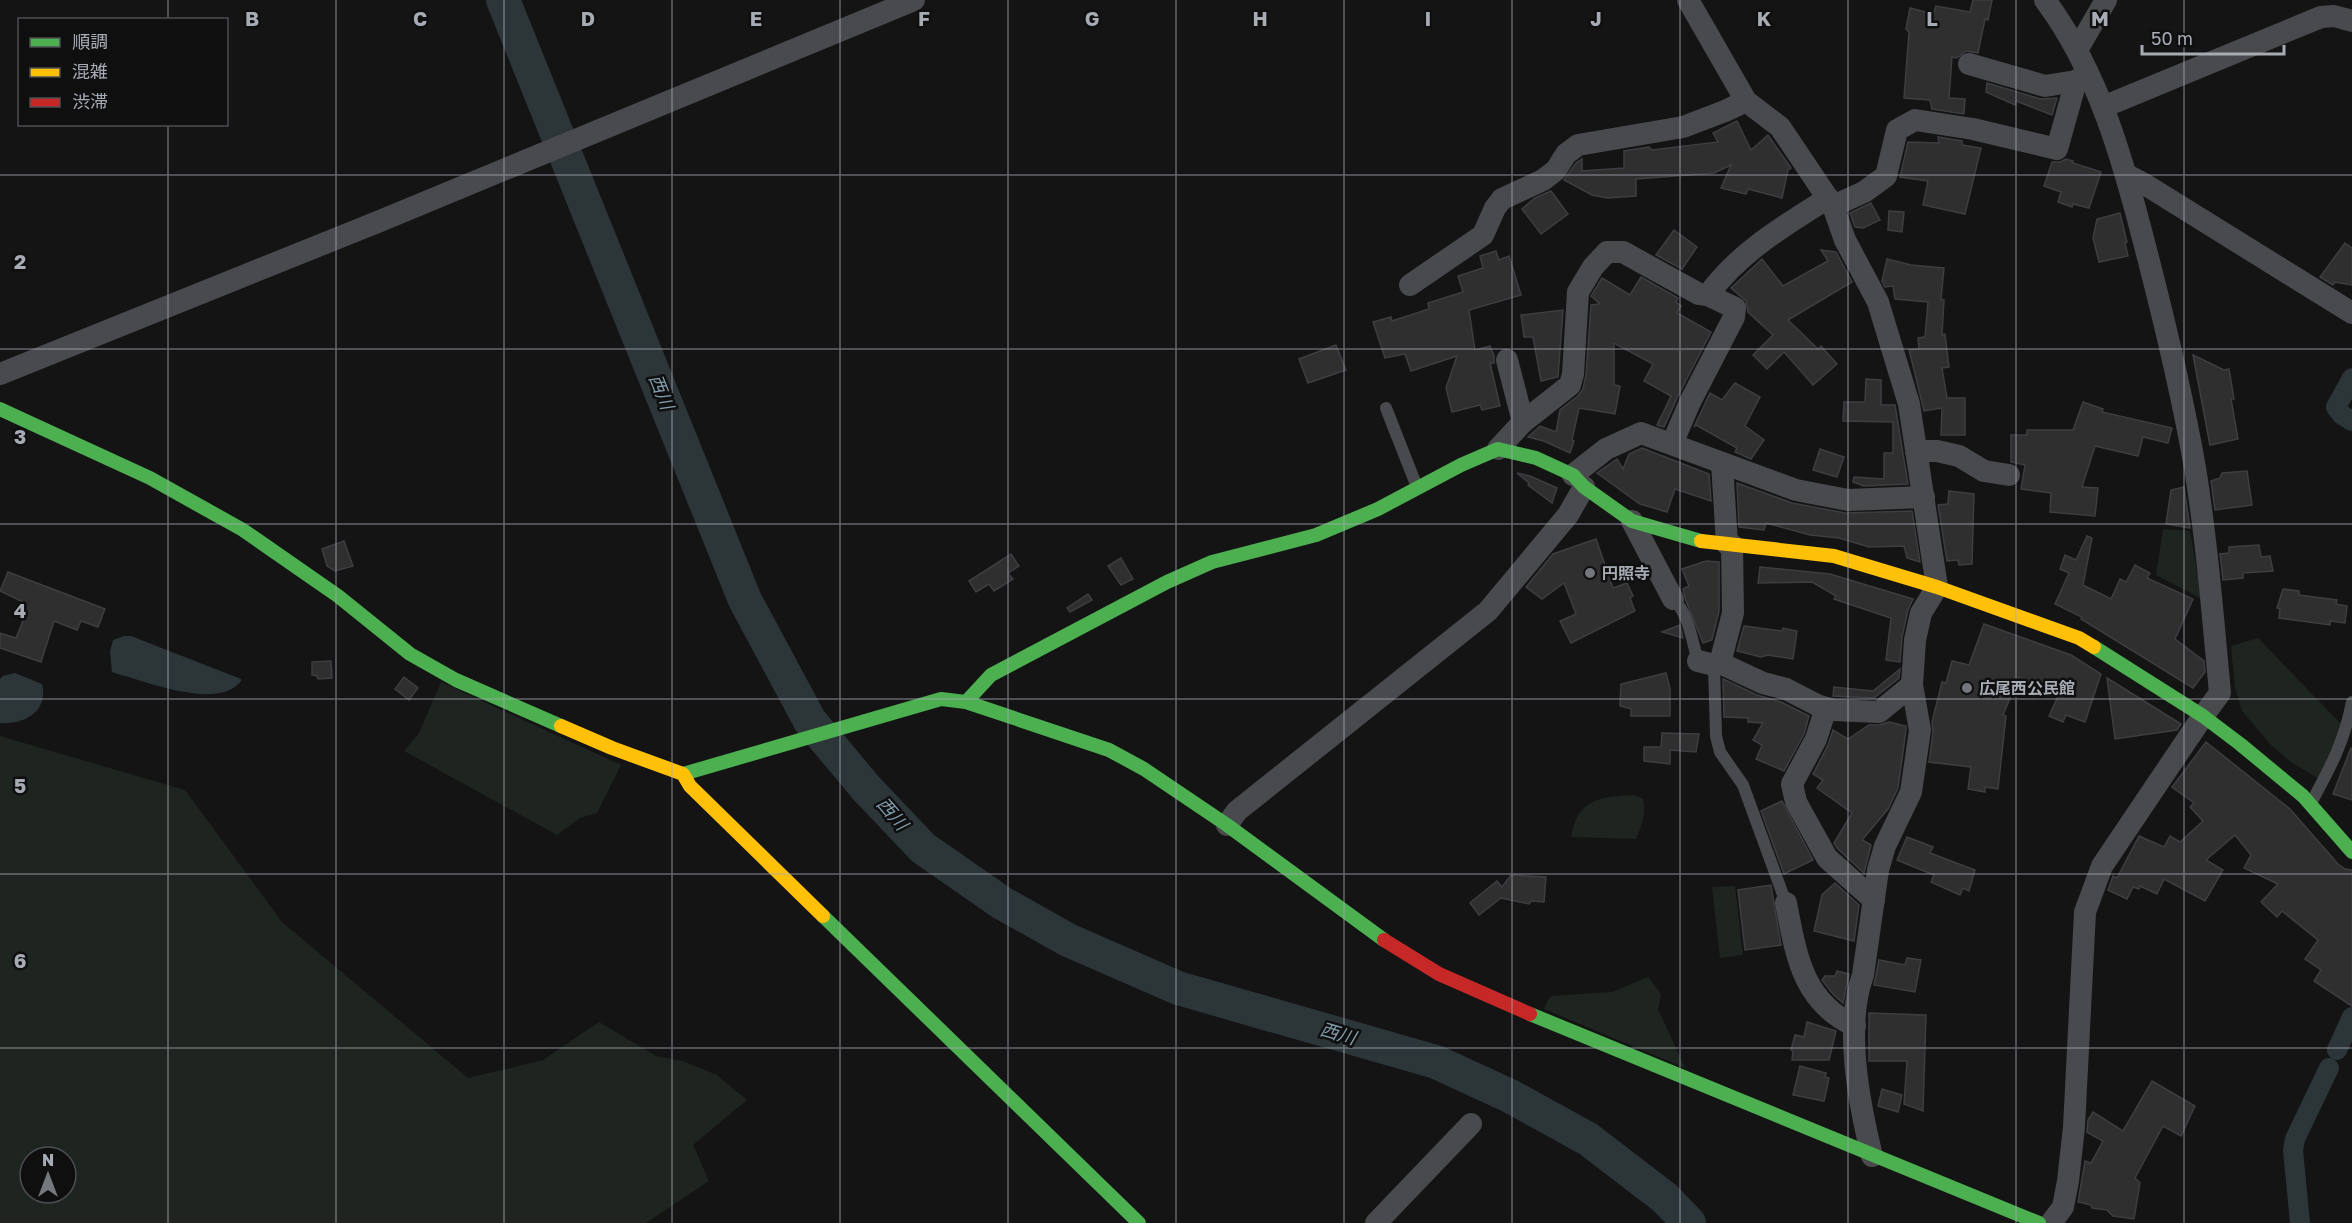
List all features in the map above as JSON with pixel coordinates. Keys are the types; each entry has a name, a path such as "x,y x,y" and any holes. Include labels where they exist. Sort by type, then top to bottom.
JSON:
{"street":[{"path":"0,374 543,154 914,0"},
{"path":"1688,0 1746,101 1780,127 1831,202 1845,240 1878,302 1909,404 1924,498 1938,587 1921,613 1915,640 1912,685 1920,730 1911,792 1885,846 1878,870 1863,975 1858,989 1855,1026 1859,1092 1872,1156"},
{"path":"2045,0 2077,50 2082,77 2103,107 2127,175 2176,373 2195,469 2220,693 2102,866 2085,912 2071,1160 2062,1207 2051,1223"},
{"path":"2077,50 2106,0"},
{"path":"2103,107 2321,17 2334,16 2352,21"},
{"path":"1969,64 2045,86 2082,77"},
{"path":"1708,295 1736,262 1771,234 1831,202 1864,192 1886,176 1897,130 1915,120 1973,129 2057,149 2082,77"},
{"path":"1410,285 1483,235 1494,208 1502,199 1542,180 1556,170 1566,154 1578,145 1683,127 1746,101"},
{"path":"2127,175 2352,313"},
{"path":"966,702 991,675 1167,582 1212,562 1316,535 1378,509 1461,465 1498,449 1523,422 1570,386 1573,374 1578,292 1593,267 1607,252 1623,252 1699,294 1708,295 1735,308 1734,316 1690,402 1672,444"},
{"path":"1507,360 1523,422"},
{"path":"0,409 150,478 243,530 338,596 410,654 456,680 506,704 682,774 690,786 814,909 1139,1223"},
{"path":"1227,825 1237,811 1488,611 1515,582 1568,515 1579,481 1606,449 1641,433 1796,490 1848,500 1924,498"},
{"path":"1498,449 1536,458 1579,481 1632,521 1705,543 1834,556 1938,587 2079,638 2203,716 2310,804 2352,852"},
{"path":"1916,451 1938,451 1959,456 1984,471 2009,475"},
{"path":"1722,464 1730,544 1733,613 1711,663 1763,683 1786,689 1826,708 1879,712 1912,685"},
{"path":"1632,521 1673,599"},
{"path":"682,774 941,699 966,702 1109,750 1144,769 1227,825 1392,945 1440,974 1528,1013 2038,1223"},
{"path":"1826,708 1816,739 1792,784 1796,802 1827,858 1874,900"},
{"path":"1786,903 1797,959 1805,978 1814,993 1836,1017 1855,1026"},
{"path":"1376,1223 1471,1124"}],"lane":[{"path":"1386,408 1418,487"},
{"path":"1673,599 1711,663 1716,736 1720,752 1743,785 1786,903"},
{"path":"2310,804 2335,760 2346,732 2352,702"}],"shaded area":[{"path":"2163,529 2190,531 2202,599 2156,575"},
{"path":"131,636 241,679 241,681 231,689 201,694 166,688 112,672 110,652 113,640"},
{"path":"2258,638 2343,726 2319,779 2291,762 2271,745 2242,711 2235,688 2231,646"},
{"path":"15,673 42,684 42,702 38,709 26,719 0,723 0,679"},
{"path":"441,682 621,765 597,813 580,818 557,835 404,751 419,733"},
{"path":"0,736 185,790 282,922 468,1078 543,1060 599,1022 656,1056 683,1061 717,1075 747,1100 693,1145 709,1181 646,1223 0,1223"},
{"path":"1634,795 1643,799 1644,804 1643,819 1636,839 1571,837 1579,814 1592,802 1611,797"},
{"path":"1735,886 1743,955 1720,958 1712,887"},
{"path":"1648,977 1661,994 1658,1009 1685,1068 1544,1009 1552,996 1612,992"}],"building":[{"path":"1973,0 1992,0 1988,20 1985,19 1978,53 1966,51 1957,58 1952,57 1949,98 1965,99 1964,114 1932,109 1930,100 1904,98 1909,32 1906,29 1910,8 1933,14 1936,6 1970,12"},
{"path":"1987,83 2041,99 2057,98 2052,115 2016,101 2015,105 1986,92"},
{"path":"1737,121 1751,150 1768,135 1791,168 1788,170 1782,198 1748,189 1746,194 1721,188 1731,165 1714,173 1636,179 1636,196 1607,198 1592,195 1564,180 1576,163 1582,159 1582,171 1624,168 1624,151 1718,142 1713,133"},
{"path":"1938,137 1962,141 1962,145 1981,148 1965,214 1923,205 1928,181 1900,177 1908,142 1939,143"},
{"path":"2066,159 2101,172 2089,208 2073,204 2072,207 2058,202 2061,192 2044,186 2052,162"},
{"path":"1551,191 1568,214 1541,234 1522,209 1535,198"},
{"path":"1871,203 1880,220 1863,228 1855,227 1850,213"},
{"path":"1889,211 1904,212 1902,232 1888,230"},
{"path":"2120,213 2128,256 2099,262 2093,238 2097,219"},
{"path":"1674,230 1697,247 1682,269 1656,255"},
{"path":"2345,243 2352,248 2352,285 2335,282 2333,285 2320,277"},
{"path":"1821,250 1836,252 1852,282 1788,320 1818,349 1821,346 1837,364 1813,385 1784,352 1767,369 1753,355 1773,335 1748,312 1746,301 1731,288 1762,259 1783,286 1828,261"},
{"path":"1496,251 1499,260 1509,256 1521,295 1469,310 1475,350 1490,346 1494,356 1494,363 1490,363 1500,406 1482,410 1480,405 1452,412 1446,388 1457,356 1411,371 1405,354 1385,358 1373,322 1391,317 1392,321 1429,309 1428,303 1463,292 1458,276 1483,268 1480,256"},
{"path":"1887,259 1911,265 1944,268 1941,299 1944,300 1942,335 1945,334 1949,367 1942,368 1947,398 1965,398 1965,435 1941,435 1942,408 1924,411 1909,350 1919,349 1918,338 1925,337 1928,302 1895,299 1893,286 1885,287 1882,281"},
{"path":"1641,277 1678,298 1676,302 1681,306 1677,313 1711,332 1664,427 1657,425 1671,396 1644,381 1653,364 1614,343 1614,385 1620,386 1615,414 1579,408 1570,453 1544,441 1528,437 1540,426 1556,432 1560,410 1583,389 1591,305 1600,304 1591,296 1602,278 1630,295"},
{"path":"1563,310 1558,377 1541,381 1533,337 1524,337 1521,315"},
{"path":"1336,345 1346,370 1308,383 1299,359"},
{"path":"2193,355 2224,370 2229,369 2234,399 2231,399 2238,439 2210,445"},
{"path":"1866,379 1881,380 1881,405 1895,405 1908,484 1864,486 1853,482 1854,477 1884,479 1884,453 1893,453 1893,422 1843,421 1844,402 1865,402"},
{"path":"1735,383 1760,397 1745,426 1764,440 1751,459 1735,452 1737,448 1696,425 1694,427 1710,393 1722,400"},
{"path":"2083,402 2103,409 2102,412 2172,428 2168,443 2143,437 2138,456 2095,446 2082,487 2098,488 2095,516 2050,512 2051,493 2021,489 2025,465 2011,462 2011,435 2027,435 2027,430 2073,430"},
{"path":"1642,448 1709,474 1711,501 1675,489 1667,512 1640,504 1597,473 1617,459 1623,469 1629,454"},
{"path":"1820,449 1844,457 1837,477 1813,470"},
{"path":"2247,471 2252,505 2215,510 2211,481 2220,478 2222,473"},
{"path":"1517,473 1557,488 1552,503 1528,485 1529,483"},
{"path":"1737,483 1792,503 1845,513 1912,511 1920,562 1907,558 1904,546 1869,547 1839,538 1810,535 1766,523 1764,530 1739,527"},
{"path":"2184,487 2190,528 2166,524 2171,490"},
{"path":"1949,491 1974,494 1972,564 1959,565 1958,560 1947,561 1938,505 1948,504"},
{"path":"2087,536 2092,538 2083,585 2111,599 2120,579 2126,582 2135,565 2150,573 2147,578 2193,599 2175,639 2204,661 2205,672 2193,688 2081,619 2082,617 2055,604 2069,573 2060,569 2065,555 2076,560"},
{"path":"1596,539 1613,588 1627,583 1633,596 1630,598 1635,611 1571,643 1560,621 1576,614 1564,583 1542,599 1526,587 1553,554"},
{"path":"344,541 353,566 335,571 327,566 322,549"},
{"path":"2259,545 2261,557 2270,556 2273,571 2243,573 2243,578 2223,580 2220,554 2229,553 2229,547"},
{"path":"1011,554 1019,566 1008,573 1013,579 994,591 989,584 976,592 969,581"},
{"path":"1121,558 1133,579 1121,585 1108,566"},
{"path":"1706,561 1719,562 1719,611 1712,640 1703,643 1686,601 1683,589 1689,586 1682,569"},
{"path":"1760,567 1830,574 1913,599 1902,637 1900,662 1886,660 1891,618 1834,599 1836,596 1812,582 1758,583"},
{"path":"8,572 105,609 98,627 81,621 77,630 54,621 41,662 0,648 0,633 16,638 27,611 21,608 23,602 0,591"},
{"path":"2283,589 2299,591 2299,595 2337,600 2336,604 2347,606 2345,623 2330,621 2330,625 2279,618 2280,609 2277,608"},
{"path":"1088,594 1092,600 1070,612 1067,608"},
{"path":"1984,624 2071,655 2101,674 2085,722 2066,715 2063,722 2049,716 2059,694 2019,677 2003,715 2006,716 1998,789 1985,787 1985,792 1968,789 1971,767 1929,762 1932,722 1942,682 1946,683 1952,661 1969,665"},
{"path":"1680,625 1683,638 1662,632"},
{"path":"1744,626 1797,631 1793,659 1768,655 1761,657 1737,651"},
{"path":"331,661 332,678 318,679 317,676 312,675 312,662"},
{"path":"1900,669 1899,678 1874,698 1833,696 1834,687 1873,691"},
{"path":"1666,673 1670,688 1670,716 1631,716 1631,709 1620,706 1621,684"},
{"path":"404,677 418,688 409,700 395,689"},
{"path":"2107,678 2181,724 2177,730 2115,739"},
{"path":"1723,679 1809,716 1804,734 1784,771 1756,759 1762,745 1753,740 1763,723 1748,722 1748,718 1724,717"},
{"path":"1889,722 1906,726 1898,788 1888,809 1862,840 1871,845 1864,873 1834,843 1852,813 1817,788 1823,780 1813,774 1833,730 1848,739 1869,725"},
{"path":"1662,733 1699,734 1696,752 1670,750 1670,764 1644,761 1644,747 1661,747"},
{"path":"2206,742 2290,809 2338,864 2345,869 2352,870 2352,1006 2314,981 2321,970 2305,959 2318,940 2282,911 2277,917 2261,902 2278,884 2244,868 2251,855 2235,835 2206,860 2223,870 2205,901 2164,879 2157,894 2140,886 2139,889 2133,887 2127,899 2108,890 2113,876 2117,878 2139,836 2164,847 2170,836 2180,842 2203,821 2190,807 2194,803 2172,787"},
{"path":"2352,748 2352,800 2333,794"},
{"path":"1782,801 1813,860 1784,874 1761,811"},
{"path":"1907,837 1933,847 1930,853 1975,870 1969,891 1963,888 1960,895 1931,882 1934,875 1897,860"},
{"path":"1511,875 1546,877 1544,902 1531,901 1529,904 1501,898 1479,915 1470,903 1497,881 1502,887"},
{"path":"1835,883 1859,905 1854,941 1814,931 1822,895"},
{"path":"1771,885 1781,945 1745,950 1738,890"},
{"path":"1907,958 1921,960 1915,992 1874,985 1879,960 1905,965"},
{"path":"1837,971 1849,974 1843,1003 1822,980 1825,976 1835,976"},
{"path":"1869,1013 1926,1015 1923,1111 1904,1104 1907,1061 1869,1061"},
{"path":"1807,1022 1836,1031 1829,1060 1792,1060 1793,1051 1791,1050 1795,1035 1804,1037"},
{"path":"1800,1066 1826,1073 1825,1077 1829,1078 1824,1101 1793,1095"},
{"path":"2152,1081 2195,1106 2181,1136 2163,1126 2135,1178 2140,1183 2134,1219 2113,1216 2107,1210 2092,1208 2091,1205 2078,1202 2085,1161 2091,1163 2103,1141 2087,1132 2088,1120 2093,1112 2123,1131"},
{"path":"1882,1089 1902,1095 1898,1112 1878,1106"}],"waterway":[{"name":"西川","path":"503,0 745,600 810,721 866,788 923,848 1002,903 1068,940 1178,988 1436,1062 1510,1096 1588,1139 1665,1198 1689,1223"},
{"path":"2352,378 2336,407 2342,415 2352,421"},
{"path":"2337,1050 2352,1017"},
{"path":"2300,1223 2293,1150 2295,1139 2329,1068"}],"traffic: fast":[{"path":"0,409 150,478 243,530 338,596 410,654 456,680 561,726"},
{"path":"966,702 991,675 1167,582 1212,562 1316,535 1378,509 1461,465 1498,449 1536,458 1573,475 1584,487 1632,521 1701,541"},
{"path":"2094,647 2203,716 2240,744 2303,796 2352,852"},
{"path":"683,774 941,699 966,702 1109,750 1144,769 1227,825 1384,940"},
{"path":"823,916 1139,1223"},
{"path":"1530,1014 2039,1223"}],"traffic: slow":[{"path":"1701,541 1834,556 1937,587 2079,638 2094,647"},
{"path":"561,726 612,748 683,774 690,786 823,916"}],"traffic: jam":[{"path":"1384,940 1439,974 1530,1014"}],"place":[{"name":"円照寺","path":"1590,573"},
{"name":"広尾西公民館","path":"1967,688"}]}
